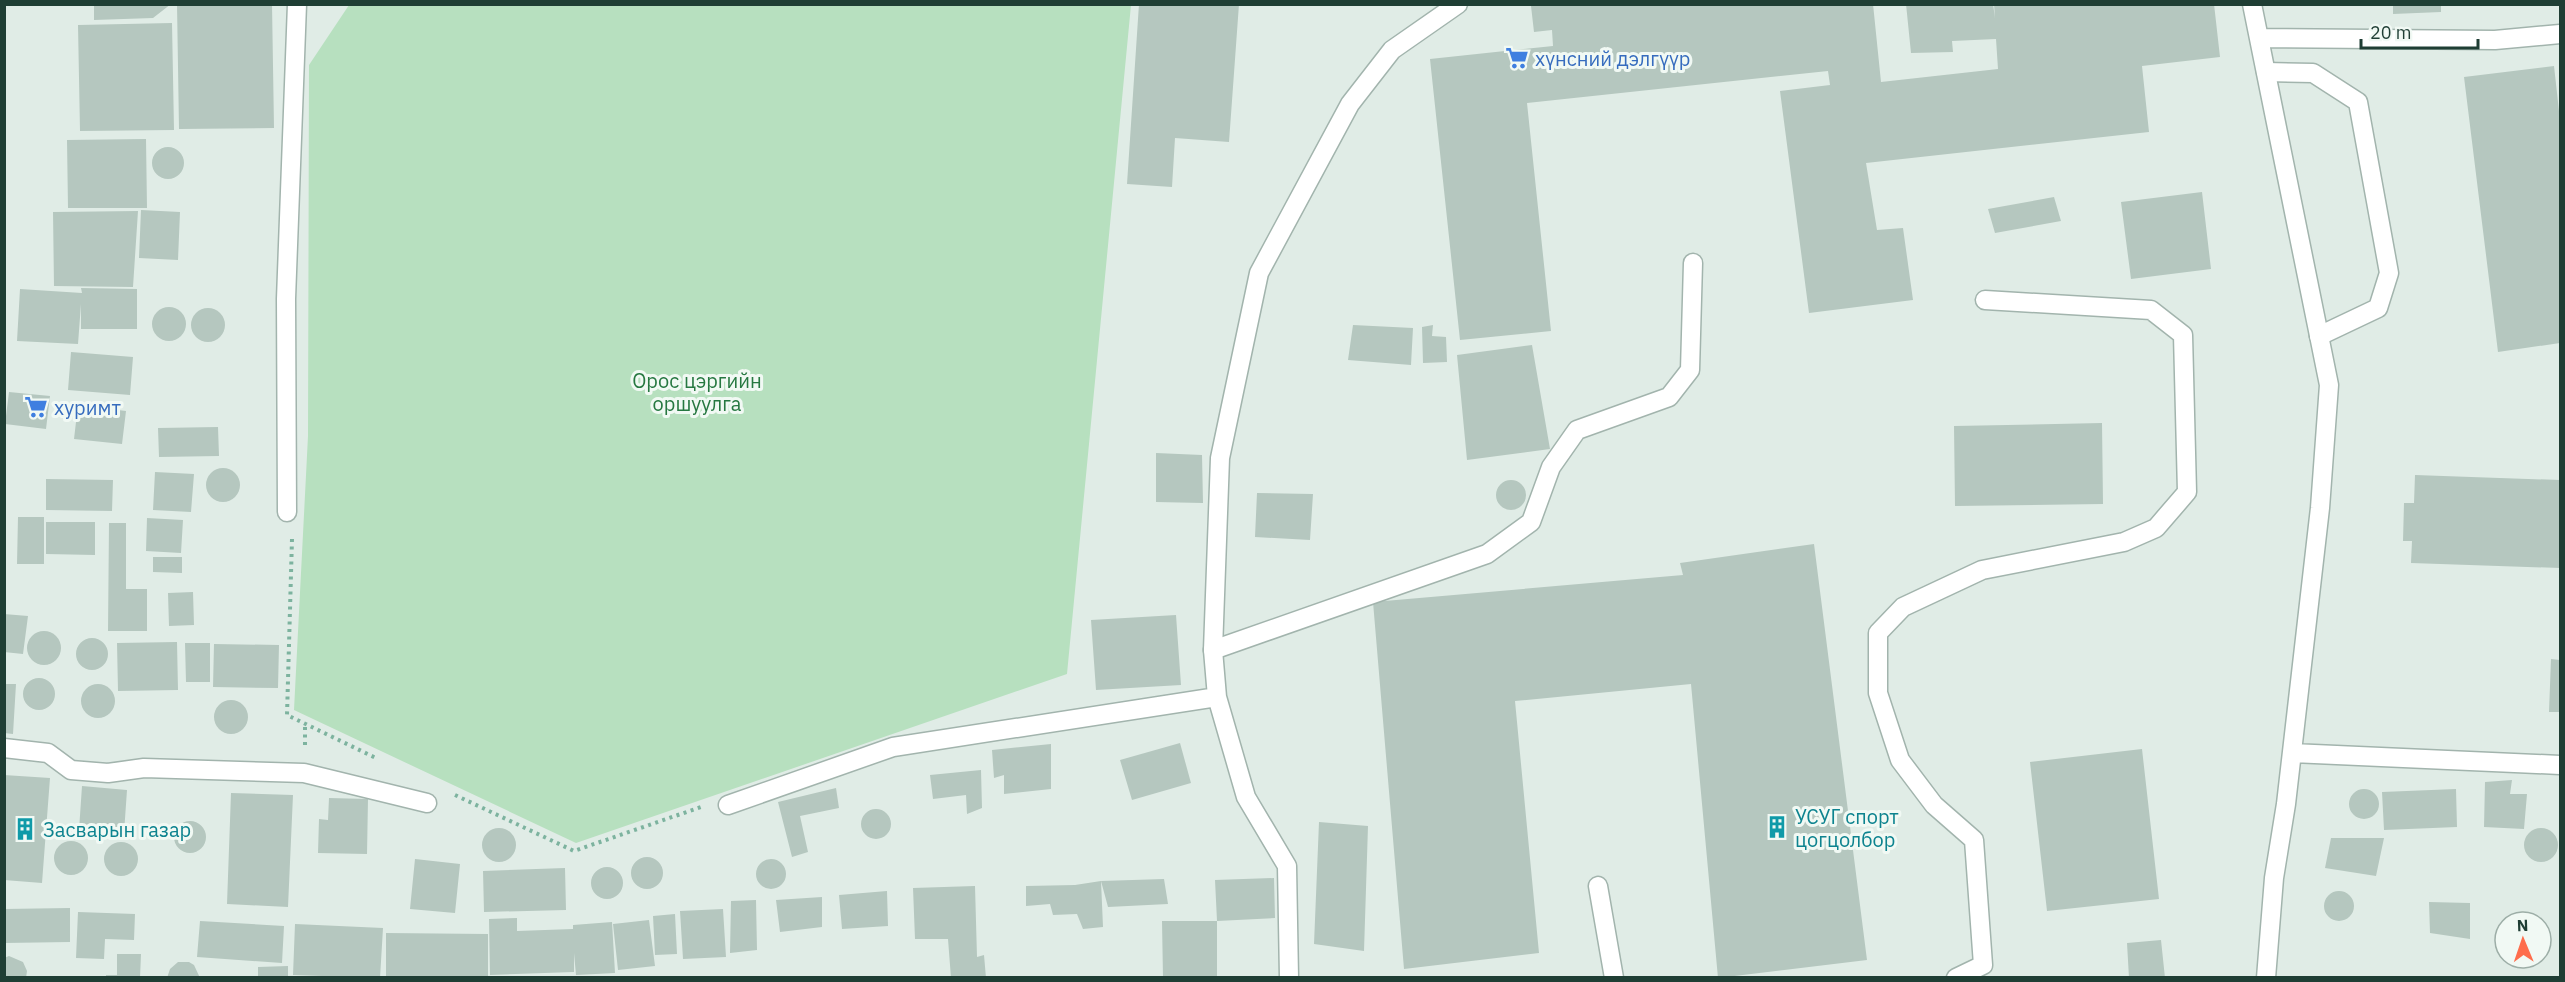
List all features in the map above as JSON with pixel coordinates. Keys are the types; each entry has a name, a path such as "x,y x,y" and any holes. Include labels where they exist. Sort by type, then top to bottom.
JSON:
{"street":[{"path":"287,512 286,299 297,4"},
{"path":"1289,978 1287,866 1246,797 1217,697 1213,650 1220,458 1259,273 1350,104 1392,50 1458,4"},
{"path":"2252,4 2329,385 2320,508 2292,753 2274,878 2266,978"},
{"path":"2259,38 2495,40 2560,34"},
{"path":"2266,72 2313,73 2358,102 2389,273 2378,308 2319,336"},
{"path":"1213,650 1486,554 1531,522 1551,467 1577,430 1669,397 1690,370 1693,263"},
{"path":"1956,978 1983,965 1974,840 1934,805 1900,760 1878,693 1878,633 1903,608 1982,570 2124,542 2156,528 2187,492 2183,335 2151,310 1985,300"},
{"path":"728,805 893,747 1217,697"},
{"path":"4,748 48,753 71,770 108,774 144,768 304,773 427,803"},
{"path":"2292,753 2560,765"},
{"path":"1598,886 1614,978"}],"path":[{"path":"287,512 292,521 287,715 380,760"},
{"path":"453,794 574,851 703,807 728,805"}],"green space":[{"name":"Орос цэргийн оршуулга","path":"349,5 1131,5 1067,674 576,843 294,710 308,436 309,65"}],"building":[{"path":"94,4 171,4 153,18 94,20"},
{"path":"177,4 272,4 274,128 179,129"},
{"path":"1139,4 1239,4 1229,142 1175,138 1172,187 1127,184"},
{"path":"1550,4 1873,4 1881,82 1998,69 1996,39 1952,41 1953,52 1911,53 1906,4 1993,4 1995,18 1994,4 2214,4 2220,57 2142,66 2149,132 1866,163 1877,230 1903,228 1913,300 1809,313 1780,91 1830,85 1828,71 1527,103 1551,331 1460,340 1430,59 1553,46 1552,30 1534,32 1531,6"},
{"path":"2393,4 2441,4 2441,12 2393,14"},
{"path":"172,23 174,130 80,131 78,25"},
{"path":"2554,66 2560,120 2560,343 2498,352 2464,77"},
{"path":"146,139 147,208 68,208 67,140"},
{"path":"168,147 179,152 184,163 179,174 168,179 157,174 152,163 157,152"},
{"path":"2202,192 2211,269 2131,279 2121,202"},
{"path":"2054,197 2061,221 1995,233 1988,209"},
{"path":"141,210 180,212 178,260 139,258"},
{"path":"138,211 133,287 54,286 53,212"},
{"path":"81,288 137,289 137,329 81,329 81,304 78,344 17,341 20,289 82,293"},
{"path":"169,307 181,312 186,324 181,336 169,341 157,336 152,324 157,312"},
{"path":"208,308 220,313 225,325 220,337 208,342 196,337 191,325 196,313"},
{"path":"1353,325 1413,328 1411,365 1348,360"},
{"path":"1433,325 1432,336 1446,337 1447,362 1423,363 1422,327"},
{"path":"1532,345 1550,449 1467,460 1457,355"},
{"path":"71,352 133,357 130,395 68,390"},
{"path":"9,392 50,396 46,429 5,424"},
{"path":"78,405 126,411 122,444 74,439"},
{"path":"2102,423 2103,504 1955,506 1954,426"},
{"path":"218,427 219,456 159,457 158,428"},
{"path":"1156,453 1202,455 1203,503 1156,502"},
{"path":"223,468 235,473 240,485 235,497 223,502 211,497 206,485 211,473"},
{"path":"155,472 194,474 191,512 153,510"},
{"path":"2415,475 2560,480 2560,568 2411,563 2412,541 2403,541 2404,503 2414,503"},
{"path":"46,479 113,480 112,511 46,510"},
{"path":"1511,480 1522,484 1526,495 1522,506 1511,510 1500,506 1496,495 1500,484"},
{"path":"1257,493 1313,494 1310,540 1255,537"},
{"path":"18,517 44,517 44,564 17,564"},
{"path":"147,518 183,520 181,553 146,551"},
{"path":"46,522 95,522 95,555 46,554"},
{"path":"109,523 126,523 126,589 147,589 147,631 108,631"},
{"name":"УСУГ спорт цогцолбор","path":"1814,544 1867,960 1718,978 1691,684 1515,701 1539,953 1404,969 1373,602 1683,575 1680,563"},
{"path":"153,557 182,557 182,573 153,572"},
{"path":"193,592 194,625 169,626 168,593"},
{"path":"4,614 28,616 23,654 4,652"},
{"path":"1176,615 1181,685 1096,690 1091,620"},
{"path":"44,631 56,636 61,648 56,660 44,665 32,660 27,648 32,636"},
{"path":"92,638 104,642 108,654 104,666 92,670 80,666 76,654 80,642"},
{"path":"177,642 178,690 118,691 117,643"},
{"path":"185,643 210,643 210,682 186,682"},
{"path":"214,644 279,645 278,688 213,687"},
{"path":"2551,659 2560,660 2560,712 2549,712"},
{"path":"39,678 51,682 55,694 51,706 39,710 27,706 23,694 27,682"},
{"path":"4,684 16,684 13,734 4,733"},
{"path":"98,684 110,689 115,701 110,713 98,718 86,713 81,701 86,689"},
{"path":"231,700 243,705 248,717 243,729 231,734 219,729 214,717 219,705"},
{"path":"1180,743 1191,783 1132,800 1120,760"},
{"path":"1051,744 1051,789 1004,794 1004,775 994,778 992,750"},
{"path":"2142,749 2159,899 2047,911 2030,762"},
{"path":"981,770 982,808 967,814 966,795 933,799 930,775"},
{"name":"Засварын газар","path":"4,775 50,778 42,883 4,880"},
{"path":"2512,780 2510,794 2527,794 2524,829 2484,827 2485,782"},
{"path":"82,786 127,790 124,833 79,830"},
{"path":"836,788 839,808 800,816 808,852 792,857 778,802"},
{"path":"2364,789 2375,793 2379,804 2375,815 2364,819 2353,815 2349,804 2353,793"},
{"path":"2456,789 2457,827 2384,830 2382,792"},
{"path":"231,793 293,795 288,907 227,904"},
{"path":"329,798 368,799 367,854 318,853 319,819 328,820"},
{"path":"876,809 887,813 891,824 887,835 876,839 865,835 861,824 865,813"},
{"path":"190,821 201,826 206,837 201,848 190,853 179,848 174,837 179,826"},
{"path":"1319,822 1368,826 1364,951 1314,944"},
{"path":"499,828 511,833 516,845 511,857 499,862 487,857 482,845 487,833"},
{"path":"2541,828 2553,833 2558,845 2553,857 2541,862 2529,857 2524,845 2529,833"},
{"path":"2331,838 2384,838 2376,876 2325,868"},
{"path":"71,841 83,846 88,858 83,870 71,875 59,870 54,858 59,846"},
{"path":"121,842 133,847 138,859 133,871 121,876 109,871 104,859 109,847"},
{"path":"647,857 658,862 663,873 658,884 647,889 636,884 631,873 636,862"},
{"path":"415,859 460,864 455,913 410,909"},
{"path":"771,859 782,863 786,874 782,885 771,889 760,885 756,874 760,863"},
{"path":"607,867 618,872 623,883 618,894 607,899 596,894 591,883 596,872"},
{"path":"565,868 566,910 484,912 483,871"},
{"path":"1274,878 1275,918 1217,921 1215,880"},
{"path":"1164,879 1168,904 1108,907 1101,881"},
{"path":"1101,881 1103,927 1083,929 1077,914 1053,915 1050,904 1026,906 1026,886 1075,885"},
{"path":"975,886 977,957 984,955 986,978 951,978 948,939 915,939 913,888"},
{"path":"887,891 888,926 842,929 839,895"},
{"path":"2339,891 2350,895 2354,906 2350,917 2339,921 2328,917 2324,906 2328,895"},
{"path":"822,897 822,927 780,932 776,900"},
{"path":"756,900 757,950 730,953 731,901"},
{"path":"2429,902 2470,903 2470,939 2430,933"},
{"path":"70,908 70,942 4,943 4,909"},
{"path":"723,909 726,957 683,959 680,911"},
{"path":"78,912 135,914 134,940 105,939 104,959 76,958"},
{"path":"675,914 677,954 655,955 653,916"},
{"path":"517,918 517,931 573,929 573,925 612,922 615,973 576,975 574,953 574,972 490,975 489,919"},
{"path":"649,920 655,966 618,970 613,924"},
{"path":"200,921 284,926 282,963 197,957"},
{"path":"1162,921 1217,921 1217,978 1163,978"},
{"path":"295,924 383,928 380,978 293,975"},
{"path":"386,933 488,934 488,978 386,978"},
{"path":"2161,940 2165,978 2129,978 2127,943"},
{"path":"117,954 141,954 140,978 106,978 106,975 117,975"},
{"path":"9,956 23,962 27,971 26,978 4,978 4,958"},
{"path":"178,962 189,962 194,965 200,978 167,978 170,969"},
{"path":"288,966 288,978 258,978 258,967"}],"place":[{"name":"хүнсний дэлгүүр","path":"1517,58"},
{"name":"хуримт","path":"36,407"},
{"name":"УСУГ спорт цогцолбор","path":"1777,827"},
{"name":"Засварын газар","path":"25,829"}]}
